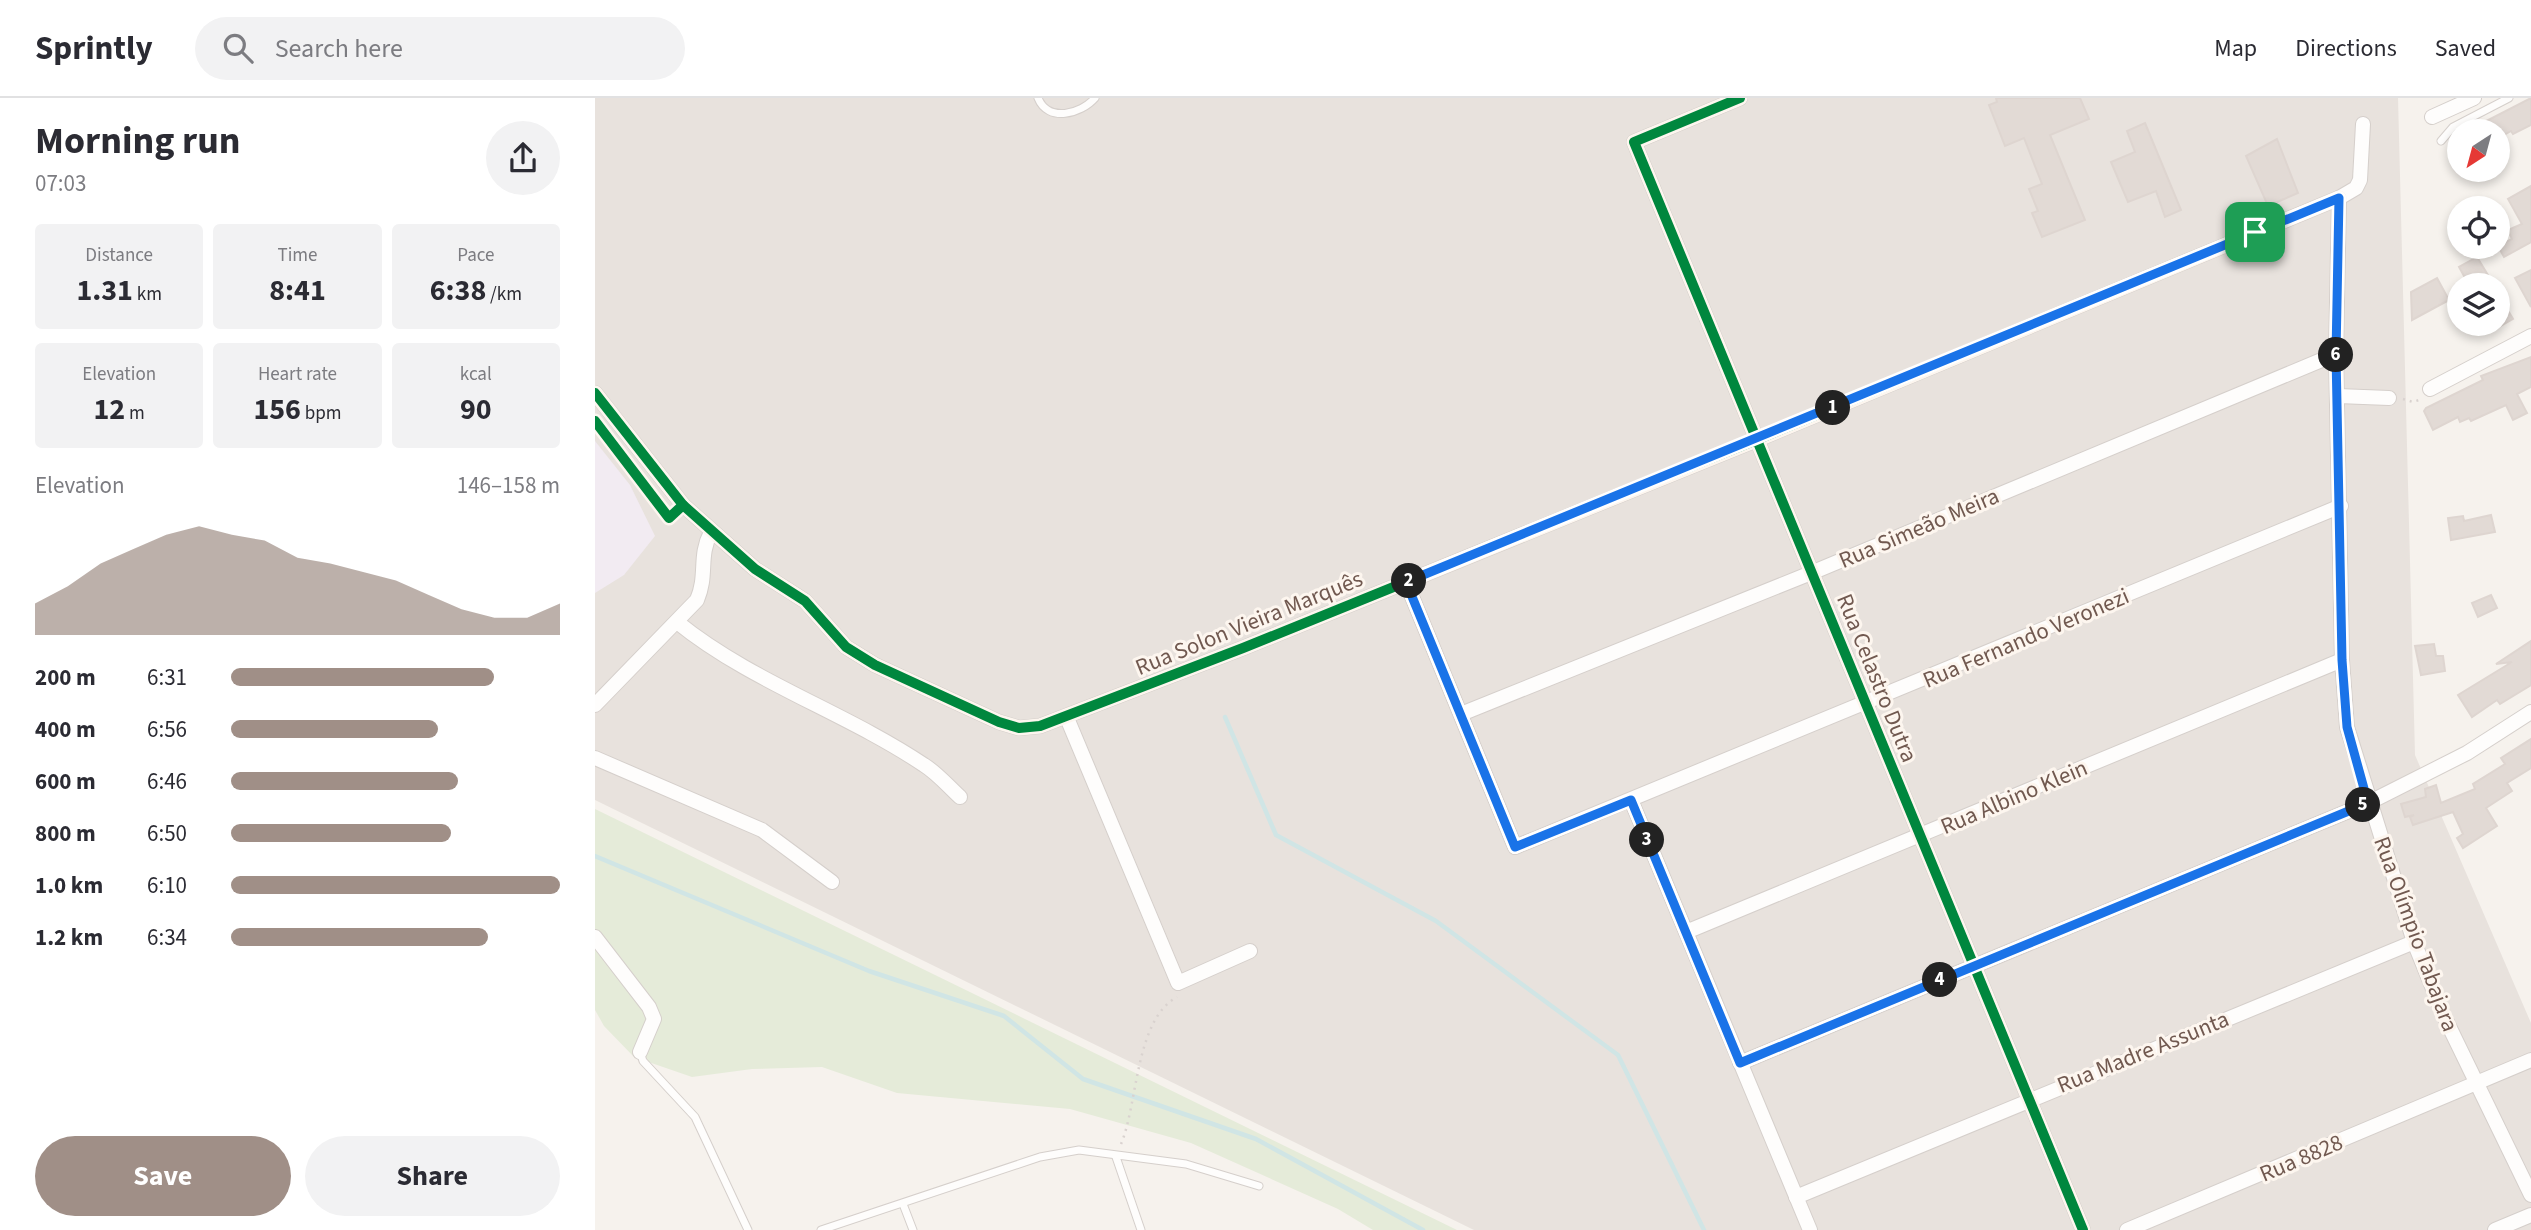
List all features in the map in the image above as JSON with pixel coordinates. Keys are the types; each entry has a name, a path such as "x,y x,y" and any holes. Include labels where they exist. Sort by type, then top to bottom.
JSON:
{"street":[{"name":"Rua Celastro Dutra","path":"1740,98 1634,142 2083,1230"},
{"path":"2432,117 2475,98"},
{"path":"2339,198 2356,188 2360,180 2363,124"},
{"name":"Rua Olímpio Tabajara","path":"2339,198 2336,354 2342,660 2347,727 2368,803 2414,942 2476,1085 2531,1195"},
{"name":"Rua Solon Vieira Marquês","path":"595,393 683,505 755,569 796,593 846,647 874,665 1019,728 1067,718 1406,582 2339,198"},
{"path":"2430,389 2531,336"},
{"name":"Rua Simeão Meira","path":"1461,714 1811,573 2336,354"},
{"path":"2338,396 2389,398"},
{"name":"Rua Fernando Veronezi","path":"1461,714 1515,847 2341,506"},
{"path":"595,705 697,600 704,584 702,548 711,532"},
{"path":"1406,582 1461,714"},
{"path":"677,621 704,644 927,766 960,797"},
{"name":"Rua Albino Klein","path":"1686,932 2342,660"},
{"path":"1740,1063 2368,803 2467,753 2531,712"},
{"path":"1067,718 1178,983 1250,951"},
{"path":"595,758 762,830 832,882"},
{"path":"1631,800 1811,1230"},
{"path":"595,937 649,1007 654,1018 640,1052"},
{"name":"Rua Madre Assunta","path":"1796,1198 2029,1099 2414,942"},
{"name":"Rua 8828","path":"2127,1230 2531,1060"},
{"path":"2495,1230 2531,1215"}],"lane":[{"path":"1038,98 1040,103 1056,113 1069,114 1087,107 1095,98"},
{"path":"2441,141 2453,128 2508,98"},
{"path":"640,1052 642,1061 695,1117 748,1230"},
{"path":"821,1230 1040,1157 1079,1150 1116,1157 1187,1164 1259,1185"},
{"path":"1116,1157 1141,1230"},
{"path":"903,1204 913,1230"}],"path":[{"path":"2389,398 2416,401 2430,389"},
{"path":"1116,1157 1123,1139 1142,1052 1162,1011 1170,1001 1184,993"}],"shaded area":[{"path":"595,98 2398,98 2415,755 2531,1023 2531,1230 1474,1230 595,800"},
{"path":"595,441 630,485 655,536 624,575 595,593"}],"green space":[{"path":"595,809 1457,1230 1373,1230 1338,1209 1191,1143 1070,1109 897,1093 822,1067 752,1069 692,1077 634,1057 604,1026 595,1010"}],"building":[{"path":"1996,98 2080,98 2089,119 2050,135 2085,220 2042,237 2032,213 2038,211 2029,189 2042,184 2024,138 2005,146 1989,105 1997,102"},
{"path":"2531,98 2531,125 2513,134 2510,132 2510,119 2490,119"},
{"path":"2145,123 2181,210 2165,217 2156,191 2128,202 2111,162 2135,152 2127,131"},
{"path":"2277,139 2298,193 2268,206 2246,156"},
{"path":"2531,186 2531,242 2510,254 2510,229 2522,224 2510,198"},
{"path":"2478,259 2487,273 2462,273 2459,267"},
{"path":"2531,270 2531,307 2515,278"},
{"path":"2437,278 2447,301 2412,320 2411,292"},
{"path":"2531,357 2531,387 2517,394 2527,413 2513,420 2506,405 2471,421 2469,418 2460,422 2458,417 2433,430 2424,411 2426,408 2483,380 2481,376"},
{"path":"2491,515 2495,532 2451,540 2448,518 2463,516 2464,521"},
{"path":"2491,595 2497,608 2478,617 2472,603"},
{"path":"2531,641 2531,685 2500,704 2497,700 2472,717 2458,695 2512,662 2496,664"},
{"path":"2434,644 2436,656 2443,656 2445,671 2421,675 2415,646"},
{"path":"2531,739 2531,768 2507,783 2512,791 2486,808 2497,826 2463,848 2457,838 2463,834 2453,812 2413,825 2410,817 2414,815 2405,817 2401,804 2426,797 2425,789 2436,785 2441,803 2475,789 2473,784 2505,764 2501,758"}],"waterway":[{"path":"1225,717 1276,835 1436,921 1618,1055 1704,1230"},
{"path":"595,856 869,971 1004,1016 1083,1079 1256,1139 1423,1230"}],"cycle path":[{"path":"1740,98 1634,142 2083,1230"},
{"path":"595,393 683,505 755,569 805,601 846,647 875,665 999,722 1019,728 1040,726 1243,648 1756,440 2339,198"},
{"path":"595,421 669,518 683,505"}],"route":[{"path":"2339,198 2336,354 2342,660 2347,727 2368,803 1740,1063 1631,800 1515,847 1406,582 1756,440 2255,232 2339,198"}]}
